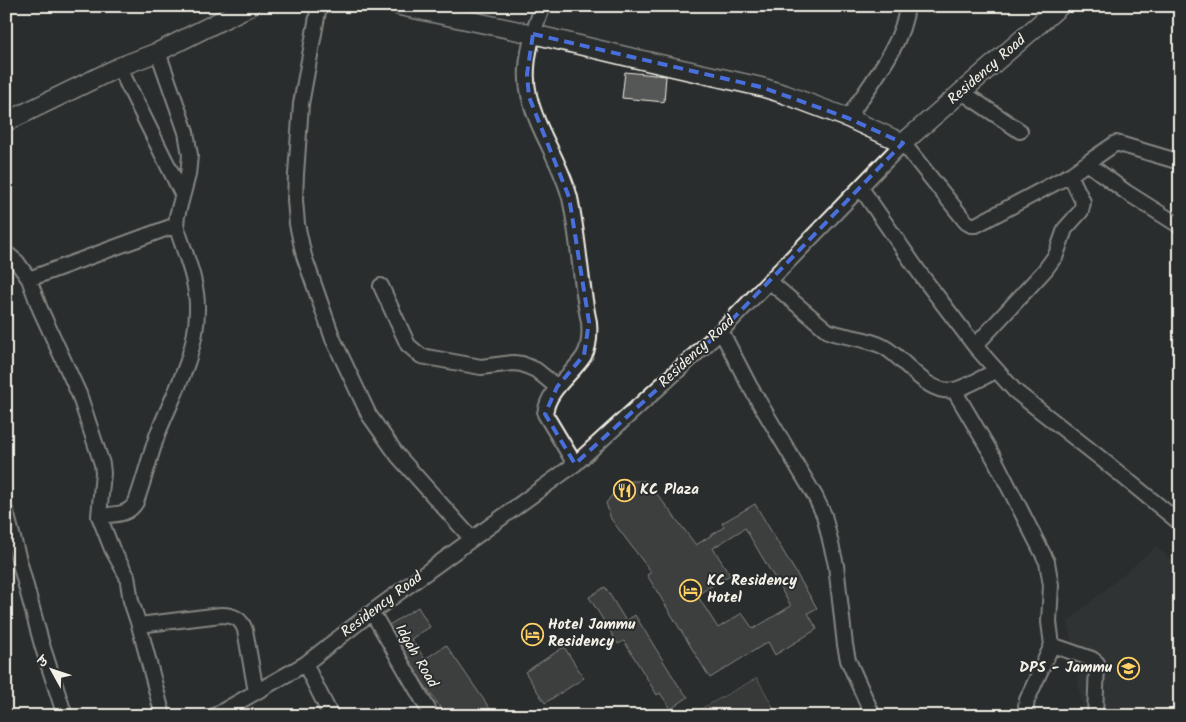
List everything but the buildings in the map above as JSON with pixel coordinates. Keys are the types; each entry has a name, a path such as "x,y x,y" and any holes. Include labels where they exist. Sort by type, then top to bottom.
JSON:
{"main road":[{"path":"6,122 119,67 158,52 250,6"},
{"path":"400,6 533,34 629,58 696,71 761,87 848,118 903,143"},
{"name":"Residency Road","path":"903,143 1060,6"}],"street":[{"path":"319,6 301,104 296,174 295,200 297,224 304,256 333,339 369,415 398,456 471,538"},
{"path":"848,118 893,49 907,6"},
{"path":"543,7 533,34 527,74 529,97 562,173 569,197 590,339 584,355 557,387 548,401 545,414 576,464"},
{"path":"100,516 129,512 136,502 159,432 180,385 190,355 197,310 195,288 176,225 188,175 190,155 186,132 158,52"},
{"path":"119,67 182,194"},
{"path":"962,92 1020,131"},
{"path":"903,143 966,222 971,225 976,225 992,217 1070,174 1116,143 1180,162"},
{"name":"Residency Road","path":"214,716 305,664 471,538 576,464 721,331 903,143"},
{"path":"1087,163 1126,192 1180,226"},
{"path":"975,346 1056,255 1065,229 1081,210 1083,202 1070,174"},
{"path":"861,188 921,275 975,346 1015,391 1180,523"},
{"path":"29,279 176,225"},
{"path":"6,253 17,262 29,279 79,394 102,464 100,516 112,550 127,576 130,601 139,625 163,716"},
{"path":"769,281 828,331 837,335 874,342 898,356 930,386 940,390 954,390 996,371"},
{"path":"381,286 408,345 421,356 475,366 522,364 536,370 557,387"},
{"path":"721,331 749,386 824,514 836,565 848,660 873,716"},
{"path":"954,390 994,458 1047,562 1051,585 1049,622 1052,645 1028,700 1026,707 1027,716"},
{"path":"6,512 42,645 65,716"},
{"name":"Idgah Road","path":"372,612 432,716"},
{"path":"139,625 221,615 230,615 237,618 243,623 245,630 256,692"},
{"path":"1052,645 1092,659 1097,663 1095,716"},
{"path":"305,664 331,716"}],"highlighted area":[{"path":"533,34 761,87 848,118 903,143 721,331 575,464 545,414 557,387 584,355 589,322 569,197 529,97 527,74"}],"shaded area":[{"name":"DPS - Jammu","path":"1156,547 1180,567 1180,716 1084,716 1068,621"},
{"path":"757,678 778,716 688,716"}],"place":[{"name":"KC Plaza","path":"624,490"},
{"name":"KC Residency Hotel","path":"691,590"},
{"name":"Hotel Jammu Residency","path":"532,634"},
{"name":"DPS - Jammu","path":"1128,668"}]}
